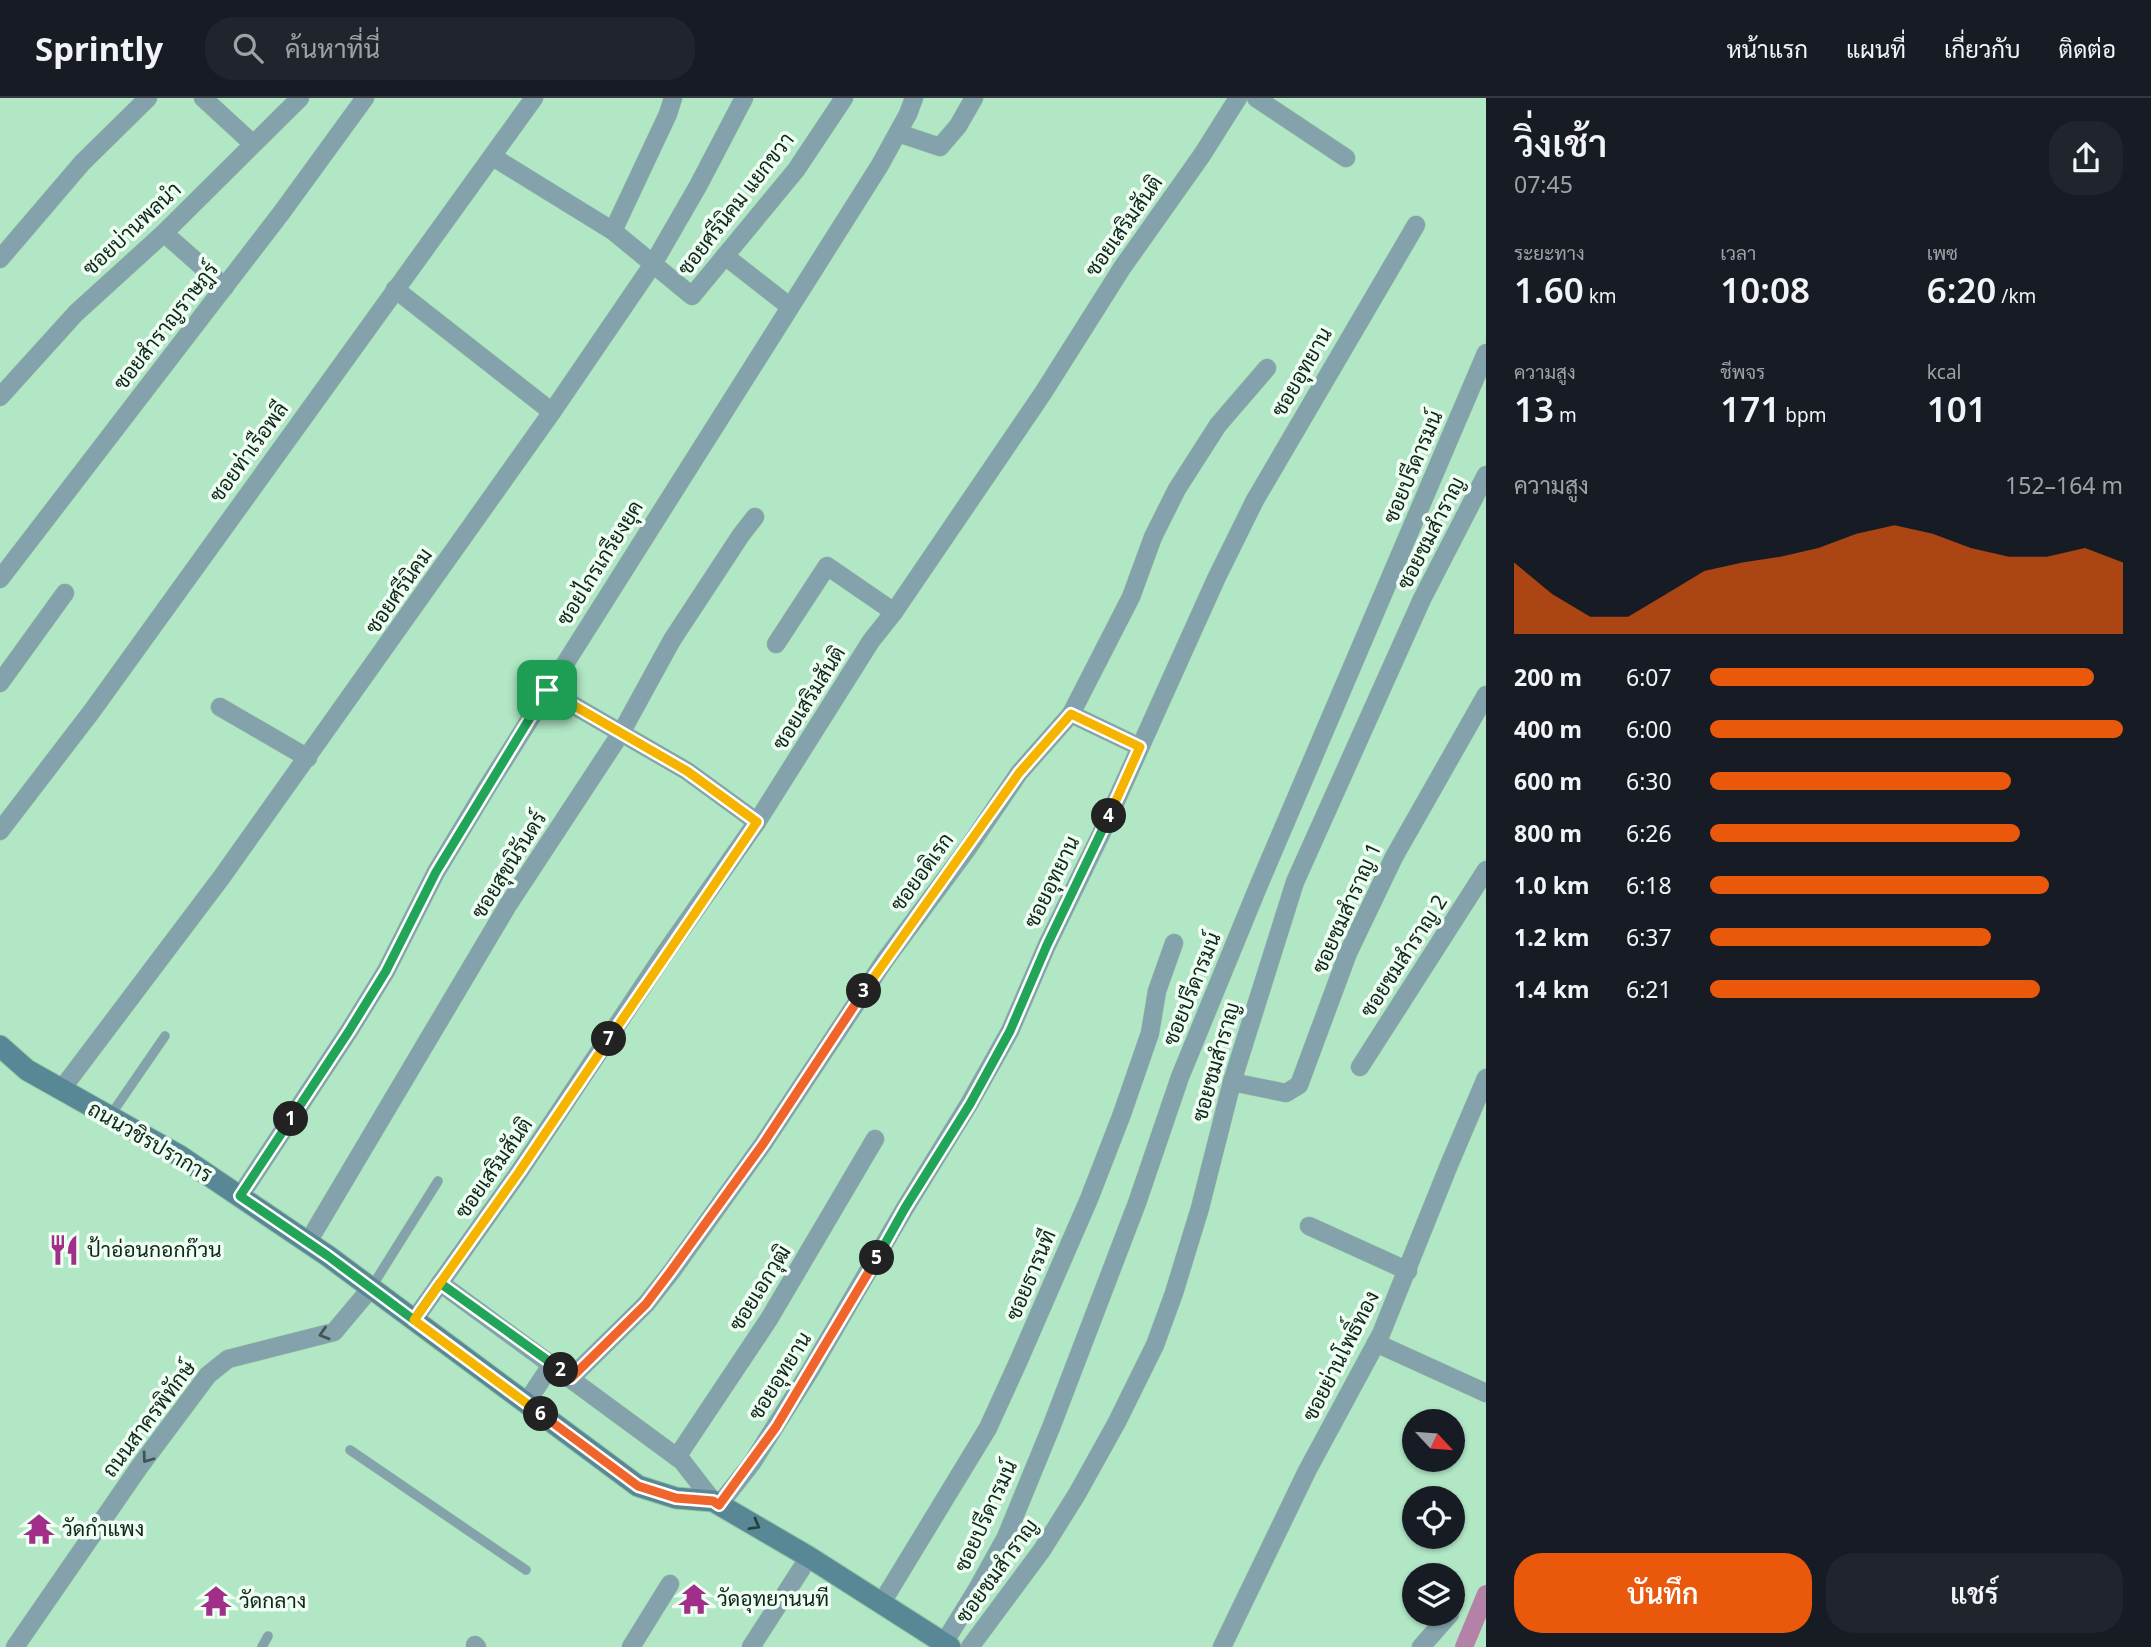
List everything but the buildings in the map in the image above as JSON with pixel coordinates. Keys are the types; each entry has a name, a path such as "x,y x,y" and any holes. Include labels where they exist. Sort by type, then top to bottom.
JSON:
{"street":[{"path":"0,259 82,163 148,98"},
{"path":"203,98 253,144"},
{"name":"ซอยบ่านพลนำ","path":"0,397 76,313 164,233 300,98"},
{"name":"ซอยสำราญราษฎร์","path":"0,579 225,287 365,98"},
{"name":"ซอยท่าเรือพลี","path":"0,831 92,710 534,98"},
{"path":"613,231 673,98"},
{"name":"ซอยศรีนิคม","path":"61,1090 221,878 552,412 653,264 744,98"},
{"name":"ซอยศรีนิคม แยกขวา","path":"653,264 692,296 796,170 844,98"},
{"name":"ซอยไกรเกรียงยุค","path":"240,1196 386,971 436,872 547,690 880,165 914,98"},
{"path":"898,133 940,147 958,126 974,98"},
{"name":"ซอยเสริมสันติ","path":"414,1320 519,1172 663,956 757,822 871,641 894,612 1043,393 1122,268 1202,155 1238,98"},
{"path":"1256,98 1346,158"},
{"path":"493,157 613,231 653,264"},
{"name":"ซอยอุทยาน","path":"716,1503 752,1462 790,1405 1003,1044 1216,579 1255,500 1416,225"},
{"path":"164,233 225,287"},
{"path":"725,256 789,306"},
{"path":"395,289 552,412"},
{"name":"ซอยปรีดารมน์","path":"940,1644 976,1591 1011,1525 1137,1203 1185,1064 1486,354"},
{"name":"ซอยอดิเรก","path":"571,1378 646,1304 671,1271 763,1144 885,960 968,848 1019,773 1071,714 1131,597 1153,537 1177,489 1218,425 1267,368"},
{"name":"ซอยชมสำราญ","path":"970,1647 1042,1550 1077,1494 1155,1345 1200,1208 1232,1082 1295,882 1422,599 1486,475"},
{"name":"ซอยสุขนิรันดร์","path":"308,1242 508,905 621,733 672,640 755,517"},
{"path":"776,644 827,566 894,612"},
{"path":"0,683 65,593"},
{"path":"547,690 687,771 757,822"},
{"name":"ซอยชมสำราญ 1","path":"1232,1082 1286,1093 1299,1086 1348,953 1394,857 1486,695"},
{"path":"220,707 307,758"},
{"path":"1071,714 1140,747"},
{"name":"ซอยชมสำราญ 2","path":"1360,1067 1486,870"},
{"name":"ซอยธารนที","path":"881,1604 988,1428 1019,1360 1089,1199 1122,1114 1150,1033 1157,991 1174,943"},
{"name":"ถนนวชิรปราการ","path":"0,1046 27,1070 180,1156 308,1242 638,1486 676,1498 716,1503 809,1557 940,1644"},
{"name":"ซอยย่านโพธิ์ทอง","path":"1223,1647 1307,1471 1376,1343 1486,1079"},
{"name":"ซอยเอกวุฒิ","path":"677,1457 769,1319 876,1139"},
{"path":"1309,1226 1408,1271"},
{"path":"440,1283 677,1457 716,1503"},
{"name":"ถนนสาครพิทักษ์","path":"15,1647 208,1375 229,1359 334,1332 371,1288"},
{"path":"1376,1343 1486,1393"},
{"path":"526,1403 552,1364"},
{"path":"751,1647 809,1557"},
{"path":"638,1645 670,1584"},
{"path":"1422,1647 1440,1626"}],"lane":[{"path":"109,1117 165,1036"},
{"path":"371,1288 438,1181"},
{"path":"350,1450 526,1570"},
{"path":"262,1647 268,1636"}],"waterway":[{"path":"1464,1647 1486,1594"}],"place":[{"name":"ป้าอ่อนกอกก๊วน","path":"64,1250"},
{"name":"วัดกำแพง","path":"39,1529"},
{"name":"วัดอุทยานนที","path":"694,1599"},
{"name":"วัดกลาง","path":"216,1601"}],"route":[{"path":"547,690 436,872 386,971 240,1196 328,1256 414,1320 440,1283 571,1378 646,1304 671,1271 763,1144 885,960 1038,750 1071,714 1140,747 1047,945 1010,1031 970,1104 905,1208 776,1427 719,1505 713,1501 676,1498 638,1486 414,1320 519,1172 663,956 757,822 687,771 547,690"}]}
